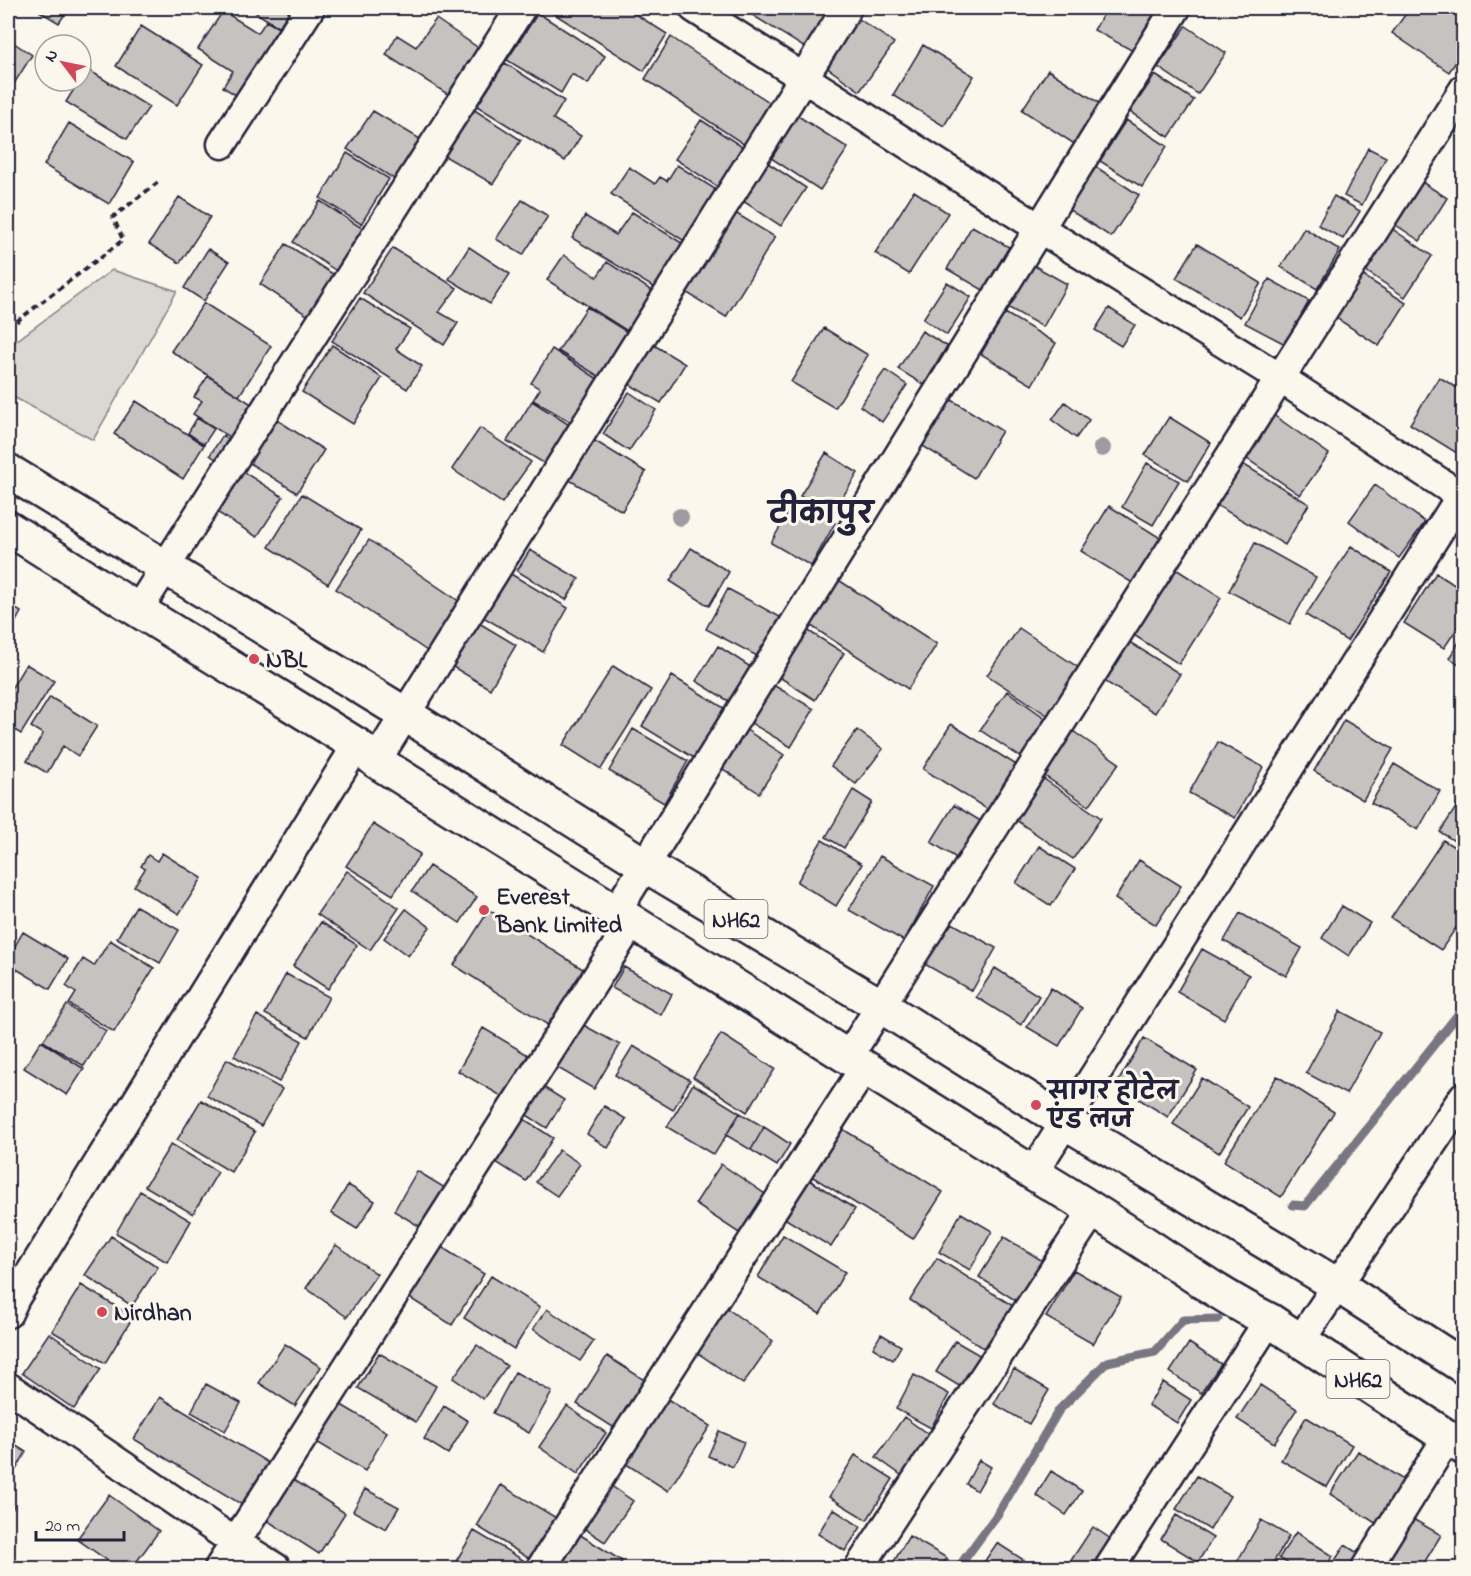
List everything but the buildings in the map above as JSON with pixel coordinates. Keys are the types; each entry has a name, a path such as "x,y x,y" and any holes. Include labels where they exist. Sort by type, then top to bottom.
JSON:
{"main road":[{"name":"NH62","path":"8,471 405,714 645,865 881,1006 1065,1122 1337,1285 1464,1367"},
{"name":"NH62","path":"8,528 624,917 1094,1209 1455,1443"}],"street":[{"path":"222,144 310,8"},
{"path":"138,610 522,8"},
{"path":"694,8 1462,495 1033,1173"},
{"path":"10,1302 366,753 405,714 847,8"},
{"path":"219,1569 624,917 645,865 1176,8"},
{"path":"541,1569 856,1062 881,1006 1464,89"},
{"path":"1300,1341 1464,1096"},
{"path":"859,1569 1094,1209"},
{"path":"1109,1569 1260,1316"},
{"path":"8,1387 276,1569"},
{"path":"1366,1569 1455,1443"}],"path":[{"path":"58,290 8,328 123,240 113,217 161,180"}],"shaded area":[{"path":"112,270 177,291 93,440 8,394 8,347"}],"waterway":[{"path":"1293,1205 1305,1206 1464,1007"},
{"path":"958,1568 999,1512 1059,1410 1107,1362 1155,1352 1183,1320 1218,1319"}],"place":[{"name":"NBL","path":"254,659"},
{"name":"Everest Bank Limited","path":"484,910"},
{"name":"सागर होटेल एंड लज","path":"1036,1105"},
{"name":"Nirdhan","path":"102,1312"}],"district":[{"name":"टीकापुर","path":"821,513"}]}
